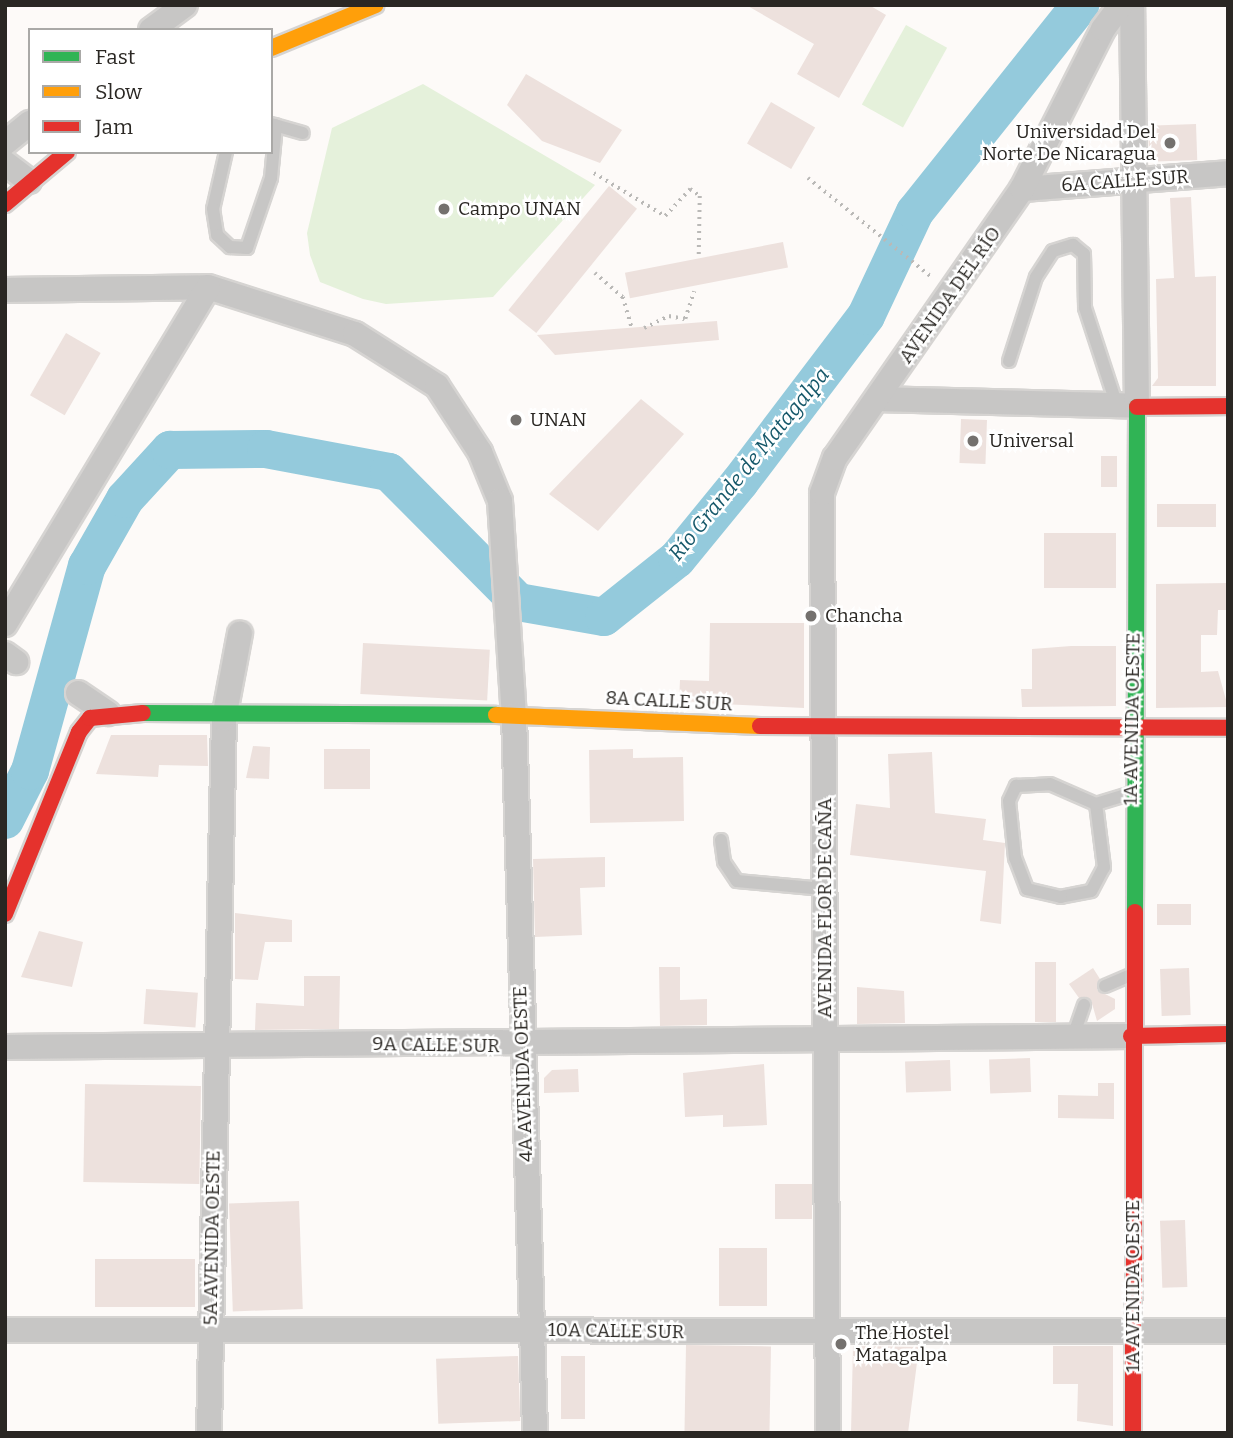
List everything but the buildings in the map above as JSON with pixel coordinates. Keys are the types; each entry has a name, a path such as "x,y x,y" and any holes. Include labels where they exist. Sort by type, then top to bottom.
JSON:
{"street":[{"path":"273,47 376,5"},
{"name":"AVENIDA DEL RÍO","path":"877,399 954,295 1022,189 1121,5"},
{"name":"1A AVENIDA OESTE","path":"1132,5 1138,180 1127,406 1132,731 1133,1433"},
{"path":"5,143 28,125"},
{"path":"5,204 29,181 64,154"},
{"path":"5,163 29,181"},
{"name":"6A CALLE SUR","path":"1022,189 1228,173"},
{"path":"5,624 208,287"},
{"name":"4A AVENIDA OESTE","path":"5,290 208,287 355,334 404,362 437,386 480,452 500,501 510,641 535,1433"},
{"path":"877,399 1127,406 1228,405"},
{"name":"AVENIDA FLOR DE CAÑA","path":"828,1433 822,493 835,458 877,399"},
{"name":"5A AVENIDA OESTE","path":"209,1433 215,1043 224,718 240,633"},
{"path":"78,693 108,713"},
{"path":"5,914 79,732 90,718 108,713"},
{"name":"8A CALLE SUR","path":"108,713 224,718 514,715 824,729 1132,731 1228,728"},
{"path":"1131,1036 1228,1034"},
{"name":"9A CALLE SUR","path":"5,1047 215,1043 522,1045 1131,1036"},
{"name":"10A CALLE SUR","path":"5,1330 211,1327 828,1333 1228,1331"}],"lane":[{"path":"274,124 303,133"},
{"path":"226,154 214,209 217,235 230,247 247,248 271,154"},
{"path":"1009,361 1035,277 1053,251 1073,245 1084,254 1085,309 1127,406"},
{"path":"1096,804 1102,809 1104,867 1091,891 1061,897 1027,889 1015,858 1009,802 1016,786 1049,784 1096,804 1132,793"},
{"path":"722,840 724,862 737,881 824,889"},
{"path":"1105,986 1132,975"},
{"path":"1073,1037 1084,1005"}],"path":[{"path":"594,173 665,216 690,188 700,196 699,255"},
{"path":"807,178 954,295"},
{"path":"594,273 623,297 632,328"},
{"path":"643,328 669,316 685,318 694,291"}],"green space":[{"path":"906,25 947,48 903,127 862,105"},
{"name":"Campo UNAN","path":"423,84 595,185 493,297 386,304 363,299 320,282 310,255 307,233 332,128"}],"waterway":[{"name":"Río Grande de Matagalpa","path":"5,820 30,771 87,566 125,499 170,450 266,449 389,472 518,602 604,617 677,559 740,482 866,316 915,212 1080,5"}],"traffic: fast":[{"path":"1135,912 1137,407"},
{"path":"143,713 496,715"}],"traffic: slow":[{"path":"273,47 376,5"},
{"path":"496,715 760,726"}],"traffic: jam":[{"path":"5,204 65,154"},
{"path":"1137,407 1228,406"},
{"path":"5,914 79,732 90,718 143,713"},
{"path":"760,726 1228,728"},
{"path":"1133,1433 1135,912"},
{"path":"1131,1036 1228,1034"}],"place":[{"name":"Universidad Del Norte De Nicaragua","path":"1170,143"},
{"name":"Campo UNAN","path":"444,209"},
{"name":"UNAN","path":"516,420"},
{"name":"Universal","path":"973,441"},
{"name":"Chancha","path":"811,616"},
{"name":"The Hostel Matagalpa","path":"841,1344"}]}
